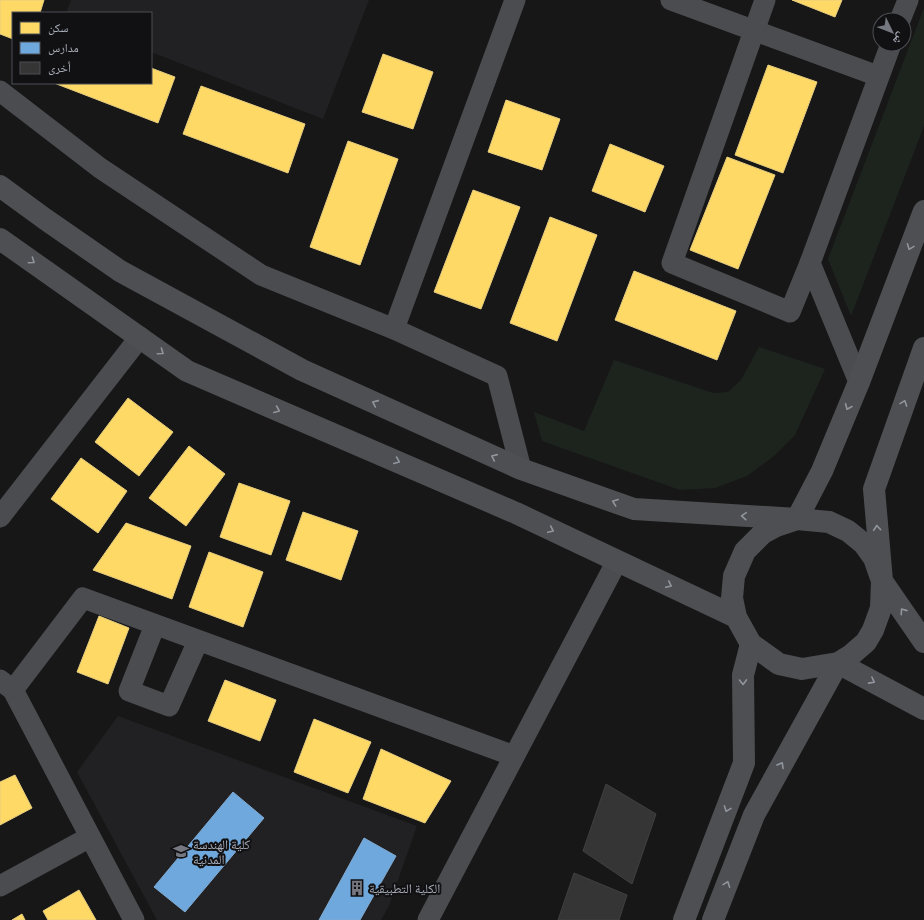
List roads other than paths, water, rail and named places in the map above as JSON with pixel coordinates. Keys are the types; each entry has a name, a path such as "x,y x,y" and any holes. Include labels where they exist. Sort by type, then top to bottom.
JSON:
{"main road":[{"path":"0,186 120,271 302,370 521,469 634,509 829,522 848,530 864,544 874,558 882,581 924,642"},
{"path":"924,211 859,382 822,471 797,519 776,526 763,533 745,551 734,576 732,598 736,617 751,644 779,664 802,669 838,663 851,655 866,642 874,630 881,608 882,581 874,489 924,348"},
{"path":"0,239 187,371 516,513 736,617"},
{"path":"684,920 744,763 743,675 751,644"},
{"path":"838,663 924,709"},
{"path":"713,920 754,815 838,663"}],"street":[{"path":"394,330 515,0"},
{"path":"671,0 878,76"},
{"path":"765,0 672,263 790,312 810,263 888,52"},
{"path":"903,12 908,0"},
{"path":"0,90 100,168 261,275 394,330 498,376 521,469"},
{"path":"810,263 859,382"},
{"path":"0,517 140,337"},
{"path":"428,920 617,561"},
{"path":"134,920 6,685 83,598 514,756"},
{"path":"155,625 129,691 169,706 198,640"},
{"path":"0,886 90,837"}],"place":[{"name":"كلية الهندسة المدنية","path":"181,851"},
{"name":"الكلية التطبيقية","path":"357,888"}]}
